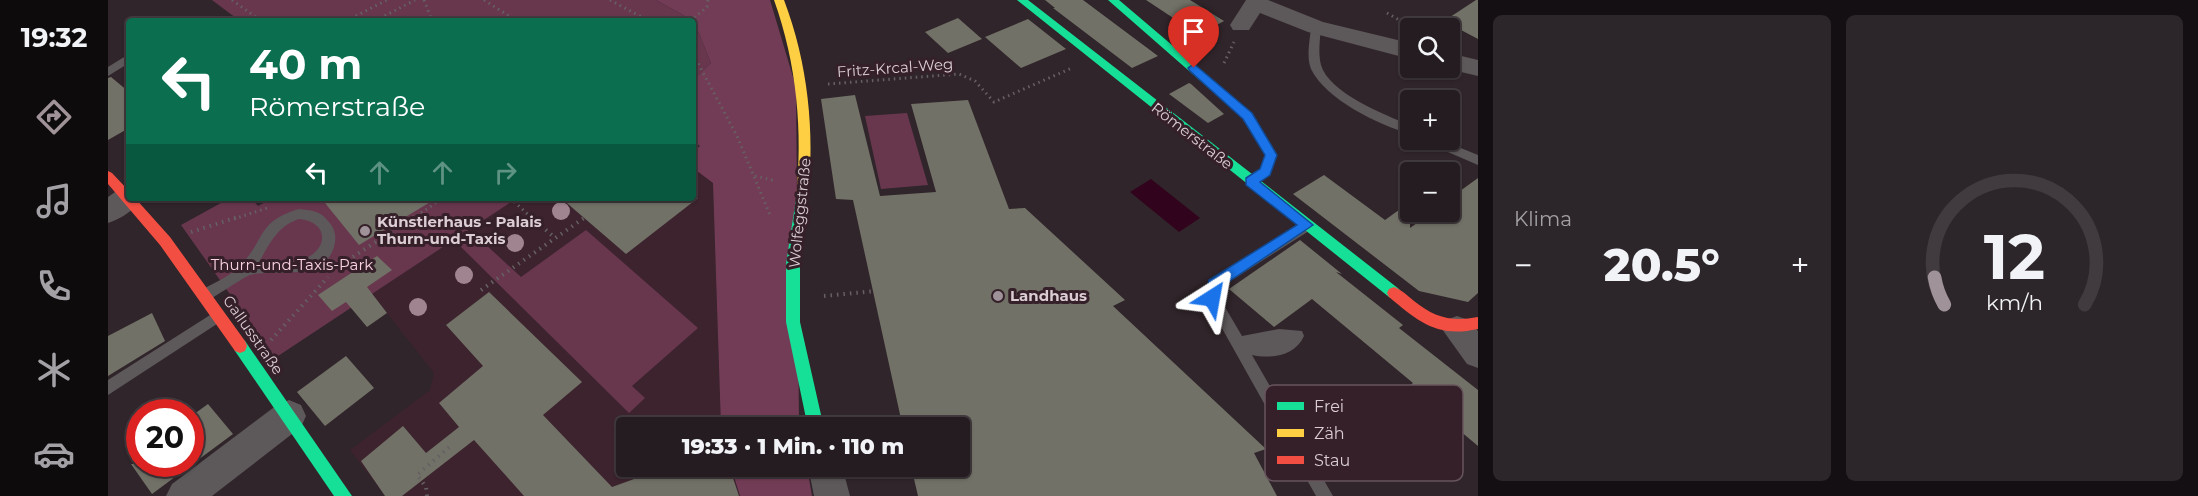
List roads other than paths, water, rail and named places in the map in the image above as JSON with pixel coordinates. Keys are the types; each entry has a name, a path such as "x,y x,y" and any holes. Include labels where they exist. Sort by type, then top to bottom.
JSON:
{"street":[{"name":"Wolfeggstraße","path":"779,0 788,21 805,126 806,174 793,264 793,322 814,417"},
{"name":"Römerstraße","path":"1022,0 1429,321 1467,326 1478,354"},
{"path":"1113,0 1214,84 1248,116 1271,155 1265,172 1251,181"},
{"path":"1241,25 1256,2 1316,27 1400,48"},
{"path":"1460,64 1478,68"},
{"name":"Gallusstraße","path":"108,176 126,195"},
{"path":"108,212 126,198"},
{"name":"Gallusstraße","path":"131,201 165,241 205,295 344,496"},
{"path":"184,496 289,416"},
{"path":"827,477 831,496"}],"lane":[{"path":"1316,27 1314,54 1316,68 1323,79 1362,110 1400,126"},
{"path":"108,72 126,60"},
{"path":"1454,150 1478,160"},
{"path":"205,295 246,270 276,225 283,219 290,215 310,215 326,223 329,230 328,245 314,261 304,265 246,270"},
{"path":"1265,391 1212,298 1214,284 1307,225"},
{"path":"108,388 218,316"},
{"path":"1316,481 1325,496"}],"place":[{"name":"Künstlerhaus - Palais Thurn-und-Taxis","path":"365,231"},
{"name":"Landhaus","path":"998,296"}],"park label":[{"name":"Thurn-und-Taxis-Park","path":"292,265"}]}
